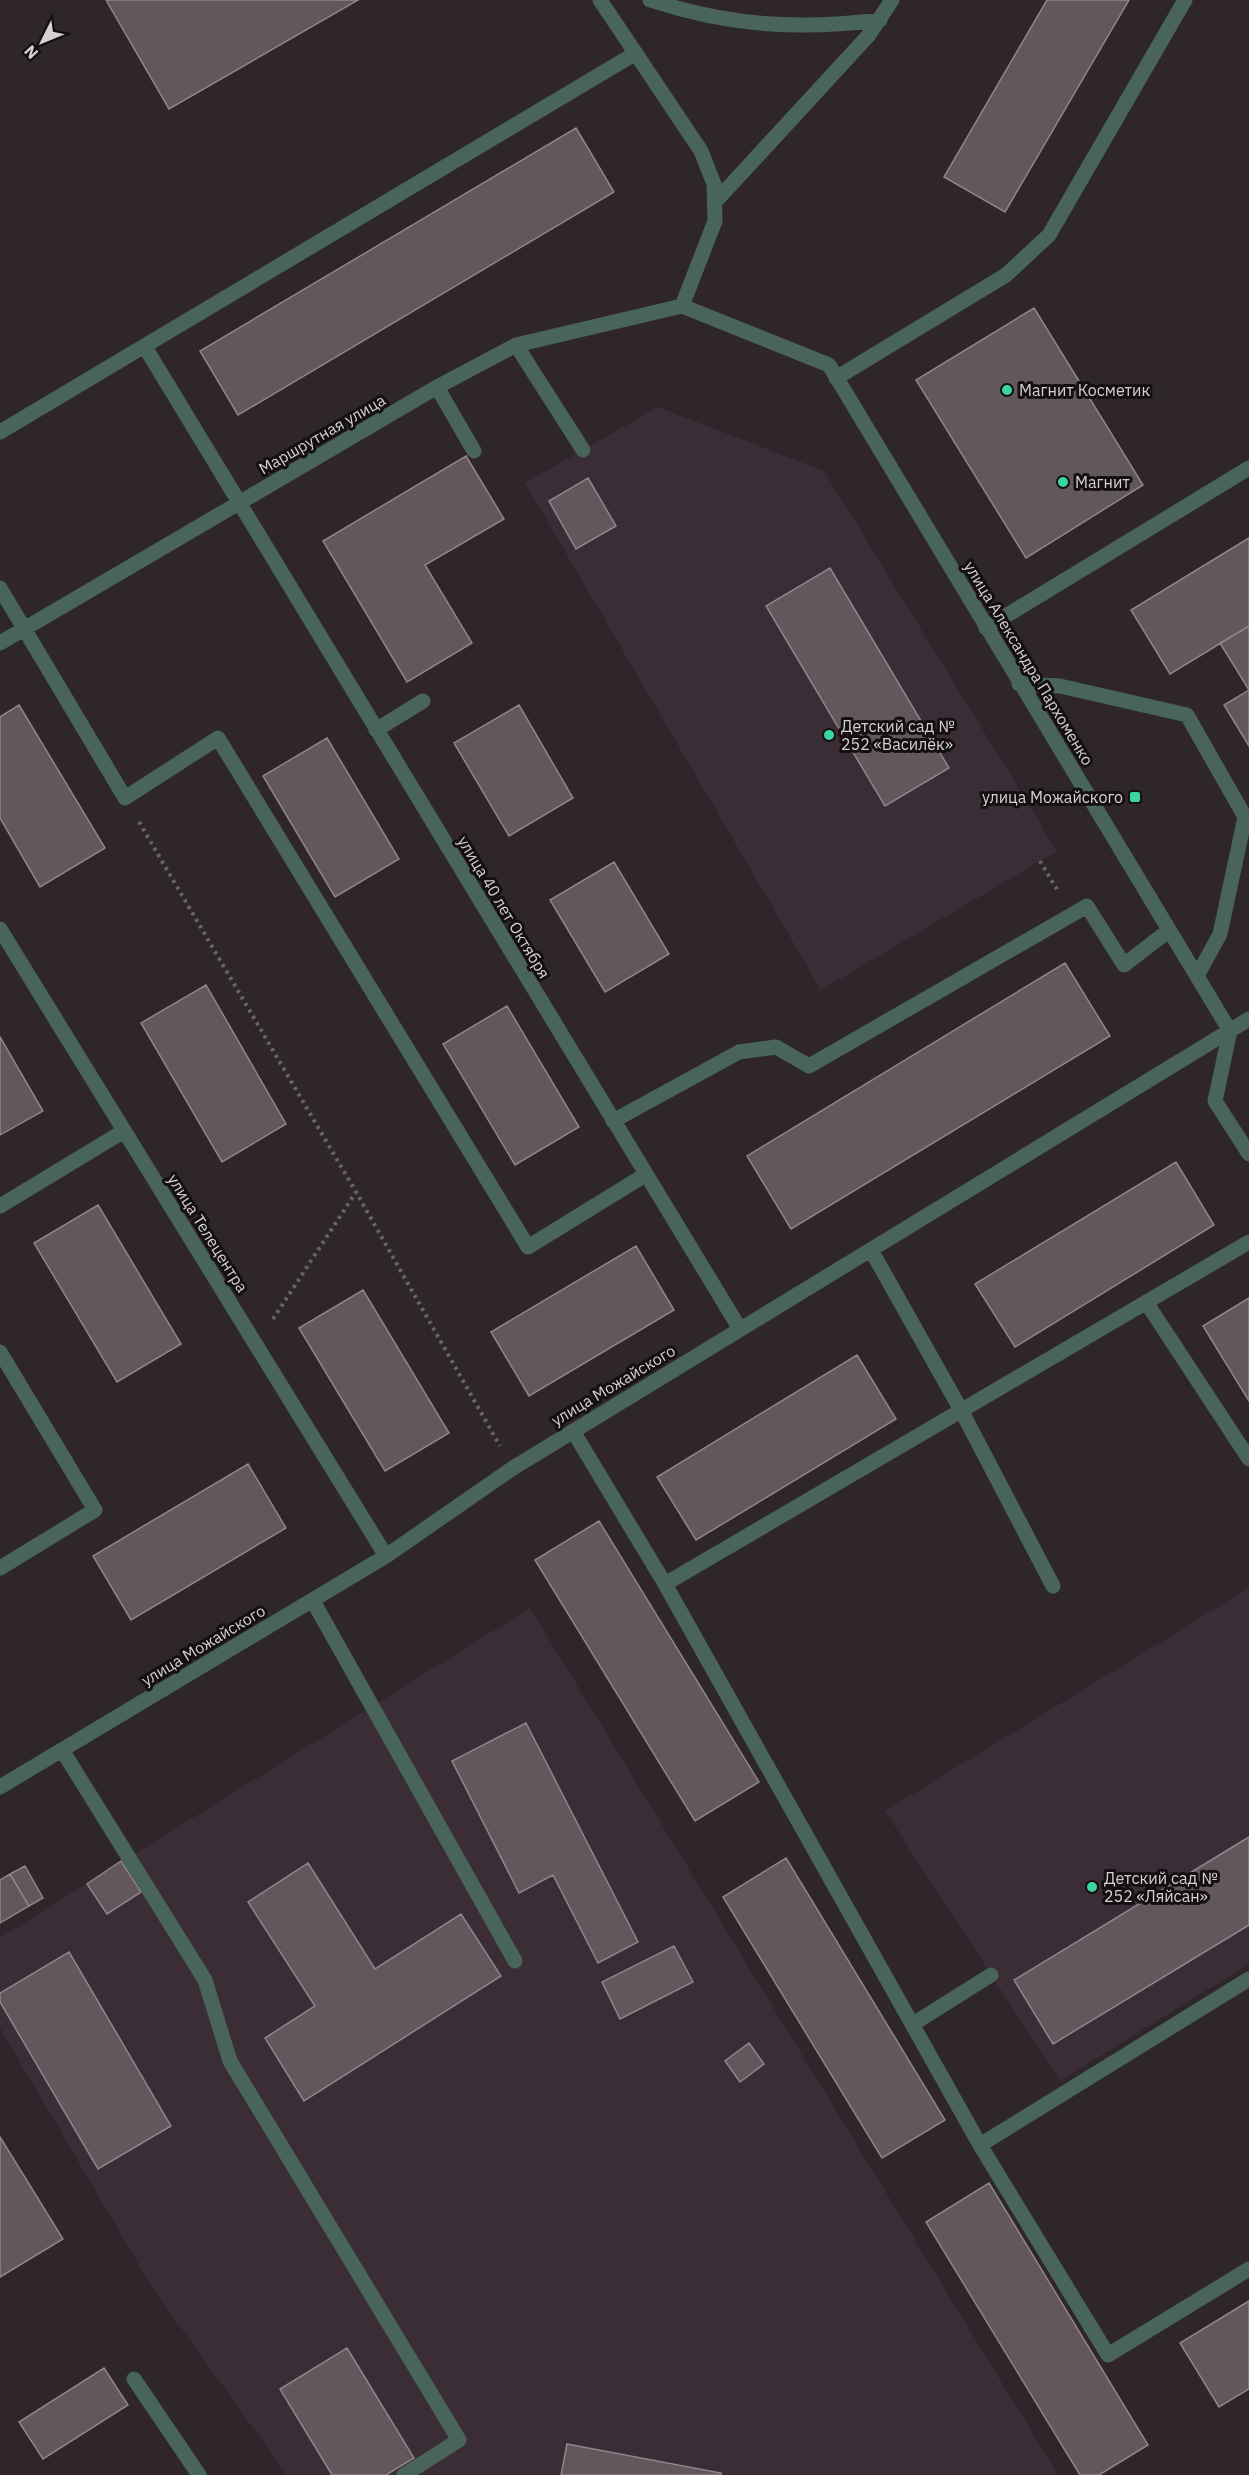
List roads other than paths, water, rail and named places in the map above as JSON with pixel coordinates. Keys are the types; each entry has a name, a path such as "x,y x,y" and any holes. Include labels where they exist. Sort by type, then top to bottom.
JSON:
{"street":[{"path":"600,0 710,168 716,201 715,221 682,306"},
{"path":"650,0 706,16 772,26 824,26 880,20"},
{"path":"716,201 850,56 880,20 892,0"},
{"path":"836,378 1006,275 1049,235 1185,0"},
{"path":"0,432 636,53"},
{"name":"улица Александра Пархоменко","path":"682,306 829,365 1230,1031"},
{"name":"Маршрутная улица","path":"0,643 437,387 516,345 682,306"},
{"path":"516,345 583,450"},
{"name":"улица 40 лет Октября","path":"145,347 740,1329"},
{"path":"437,387 474,451"},
{"path":"986,628 1249,468"},
{"path":"0,588 125,798 218,738 528,1247 645,1175"},
{"path":"1019,684 1060,686 1187,715 1245,817 1221,934 1197,976"},
{"path":"376,730 423,701"},
{"path":"613,1121 739,1052 776,1047 809,1066 1087,906 1124,964 1168,930"},
{"name":"улица Телецентра","path":"0,929 386,1556"},
{"name":"улица Можайского","path":"0,1787 313,1601 386,1556 513,1468 1249,1019"},
{"path":"1230,1031 1215,1101 1249,1154"},
{"path":"0,1206 124,1131"},
{"path":"665,1584 1249,1242"},
{"path":"871,1250 961,1410 1053,1586"},
{"path":"1146,1302 1249,1459"},
{"path":"0,1352 95,1510 0,1568"},
{"path":"573,1431 665,1584 980,2145 1108,2355 1249,2269"},
{"path":"313,1601 515,1961"},
{"path":"62,1750 205,1980 230,2061 459,2440 404,2475"},
{"path":"913,2024 991,1976"},
{"path":"980,2145 1249,1979"},
{"path":"134,2379 199,2475"}],"place":[{"name":"Магнит Косметик","path":"1007,390"},
{"name":"Магнит","path":"1063,482"},
{"name":"Детский сад № 252 «Василёк»","path":"829,735"},
{"name":"улица Можайского","path":"1135,797"},
{"name":"Детский сад № 252 «Ляйсан»","path":"1092,1887"}]}
